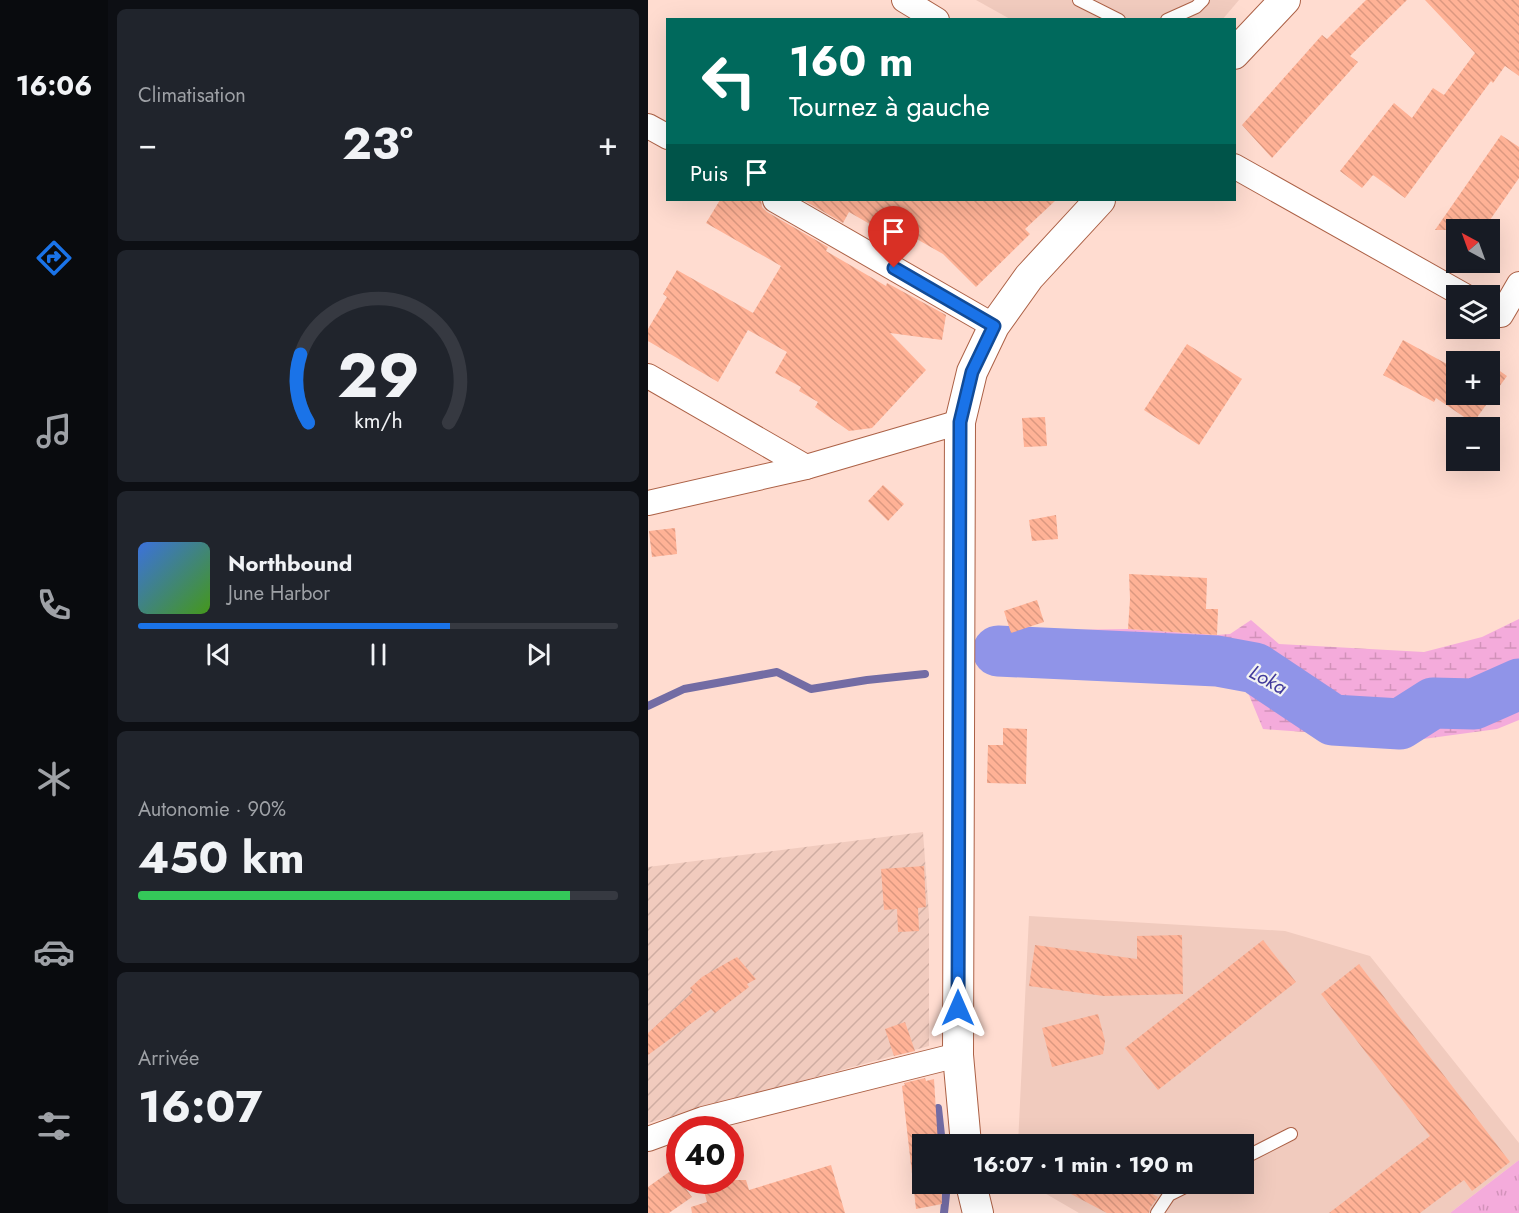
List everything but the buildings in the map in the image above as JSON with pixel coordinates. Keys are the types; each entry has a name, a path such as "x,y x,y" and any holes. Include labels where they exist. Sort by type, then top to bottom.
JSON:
{"street":[{"path":"904,0 935,18"},
{"path":"1236,52 1285,0"},
{"path":"648,126 666,136"},
{"path":"1236,167 1446,285"},
{"path":"777,201 994,326"},
{"path":"965,1134 958,1055 960,422 972,372 994,326 1029,277 1099,201"},
{"path":"1503,317 1519,284"},
{"path":"648,376 806,467"},
{"path":"648,503 806,467 960,422"},
{"path":"648,1139 703,1119 958,1055"},
{"path":"973,1194 978,1213"}],"lane":[{"path":"1078,0 1115,18"},
{"path":"1171,18 1197,6 1203,0"},
{"path":"1254,1153 1291,1134"},
{"path":"1157,1213 1170,1194"}],"shaded area":[{"path":"976,0 1239,0 1224,18 1008,18"},
{"path":"923,832 929,915 929,1046 674,1116 666,1116 666,1118 648,1123 648,867"},
{"path":"1029,916 1285,931 1370,956 1519,1143 1519,1160 1450,1213 1079,1213 1046,1194 1254,1194 1254,1134 1018,1134"}],"green space":[{"path":"1519,619 1519,720 1497,729 1416,740 1263,729 1240,673 990,668 990,637 1064,630 1128,629 1217,635 1230,634 1251,620 1279,644 1424,652 1482,637"},
{"path":"1519,1160 1519,1213 1450,1213"}],"waterway":[{"name":"Loka","path":"998,651 1217,661 1255,668 1333,720 1400,724 1433,703 1474,704 1519,684"},
{"path":"648,706 684,689 777,672 811,689 925,674"},
{"path":"938,1108 941,1134"},
{"path":"944,1213 946,1194"}],"route":[{"path":"894,268 994,326 972,372 960,422 958,1008"}]}
